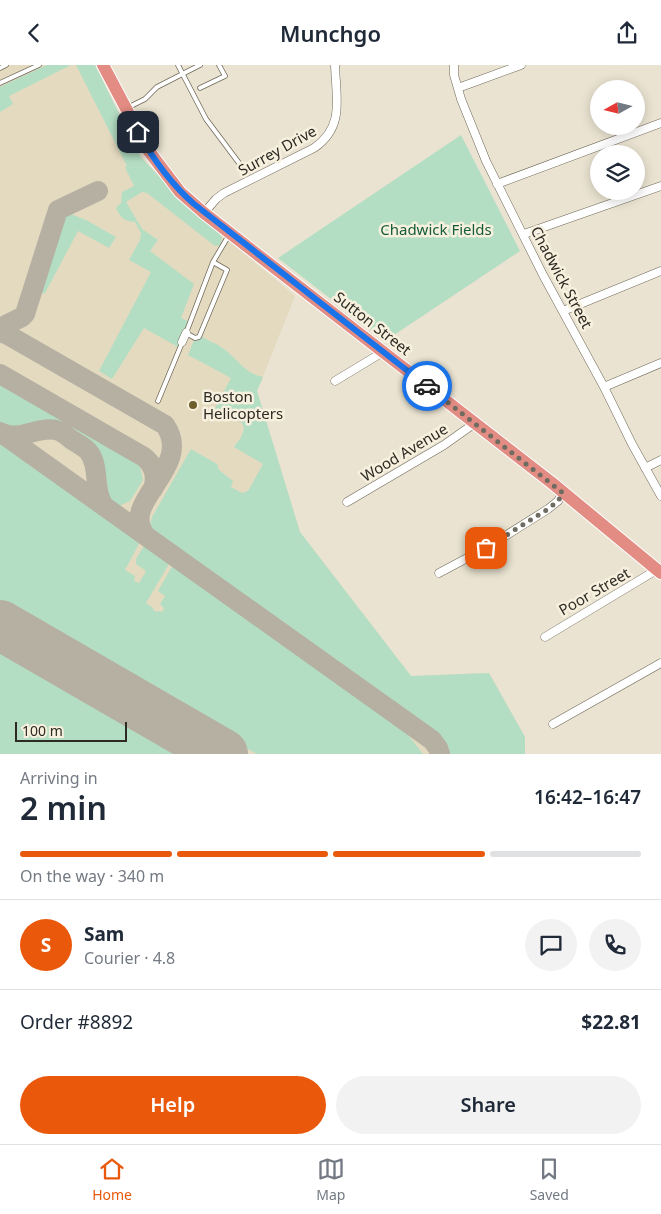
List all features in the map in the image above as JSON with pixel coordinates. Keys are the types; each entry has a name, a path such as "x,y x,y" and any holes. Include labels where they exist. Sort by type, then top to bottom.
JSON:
{"highway":[{"name":"Sutton Street","path":"103,65 148,150 180,192 204,213 475,423 659,571"}],"street":[{"name":"Surrey Drive","path":"204,213 224,193 314,148 324,141 333,129 337,109 335,65"},
{"name":"Chadwick Street","path":"454,65 454,75 478,143 497,183 604,387 632,445 661,496"},
{"path":"458,88 521,65"},
{"path":"497,183 661,123"},
{"path":"524,234 661,186"},
{"path":"563,311 661,271"},
{"path":"182,342 186,333"},
{"path":"335,381 384,352"},
{"path":"604,387 661,363"},
{"name":"Wood Avenue","path":"347,502 444,445 475,423"},
{"path":"645,468 661,460"},
{"path":"438,573 486,548 548,509 558,501 563,493"},
{"name":"Poor Street","path":"544,637 659,571"},
{"path":"553,724 661,663"}],"lane":[{"path":"0,68 6,65"},
{"path":"0,77 1,83 39,65"},
{"path":"178,65 206,119 239,163"},
{"path":"126,108 145,99 157,87 200,65"},
{"path":"200,88 225,76 220,65"},
{"path":"213,262 226,270 199,337 195,338 186,333 213,262 230,233"},
{"path":"158,401 182,342"}],"shaded area":[{"path":"0,65 95,65 140,156 183,202 295,296 257,391 300,532 411,676 489,673 525,737 525,754 0,754"}],"green space":[{"path":"47,65 71,65 9,96 13,104 0,112 0,87"},
{"path":"76,65 95,65 140,156 183,202 220,234 222,238 220,245 215,246 147,193 142,192 126,202 142,229 158,240 150,251 194,284 181,318 190,322 178,347 144,328 112,379 99,371 151,272 129,260 140,240 141,233 135,222 123,218 116,208 121,203 122,192 134,186 125,167 127,166"},
{"name":"Chadwick Fields","path":"461,135 520,251 385,341 278,258"},
{"path":"68,213 86,220 116,237 109,248 78,231 45,293 38,294 62,215"},
{"path":"200,335 227,351 250,372 263,377 257,391 300,532 411,676 489,673 525,737 525,754 445,754 438,738 154,535 150,525 152,517 191,449 217,464 219,470 233,481 231,487 242,493 248,491 263,464 234,447 244,430 242,423 217,409 214,410 231,378 188,355 195,338"},
{"path":"0,384 140,466 143,480 130,501 119,506 106,500 97,450 59,423 10,430 0,425"},
{"path":"0,440 141,540 125,570 135,576 134,581 139,583 146,571 136,564 136,559 145,544 169,560 169,564 146,603 153,610 162,612 164,608 160,604 165,596 158,591 171,568 175,565 399,727 423,754 257,754 0,605"},
{"path":"0,646 185,754 0,754"}],"taxiway":[{"path":"0,328 25,314 58,210 98,191"},
{"path":"0,332 165,425 172,441 171,456 165,470 147,497 141,510 140,523 146,536"},
{"path":"0,374 144,457 151,464 154,472 153,489"},
{"path":"2,433 16,435 52,429 61,432 88,451 92,457 99,494 105,507"},
{"path":"0,432 432,740 440,754"}],"runway":[{"path":"0,625 223,754"}],"way so far":[{"path":"427,386 563,493 558,501 548,509 486,548"}],"place":[{"name":"Boston Helicopters","path":"193,405"}],"route":[{"path":"138,132 148,150 180,192 427,386"}]}
